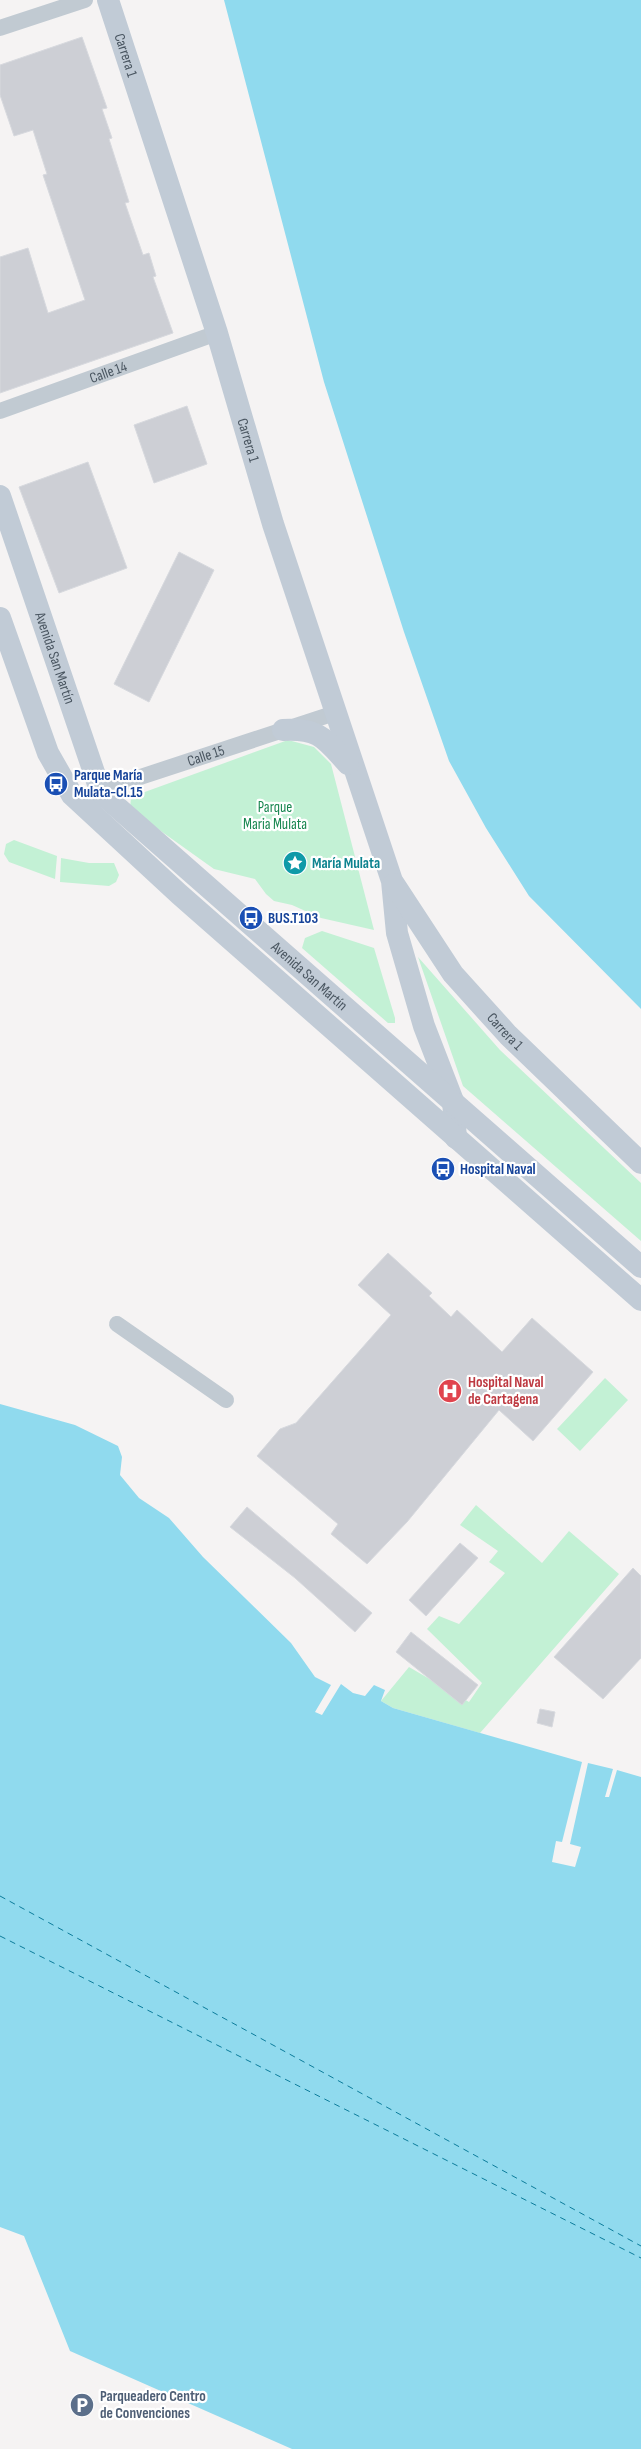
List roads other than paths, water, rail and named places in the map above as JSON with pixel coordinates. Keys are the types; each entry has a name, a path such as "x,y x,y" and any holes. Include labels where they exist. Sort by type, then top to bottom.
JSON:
{"main road":[{"name":"Carrera 1","path":"108,0 217,333 273,524 392,881 397,933 424,1026 454,1101 456,1138"},
{"name":"Avenida San Martín","path":"0,496 101,793 454,1101 641,1268"},
{"name":"Avenida San Martín","path":"0,618 48,753 66,786 84,807 178,894 641,1300"},
{"path":"283,730 310,731 322,736 354,770"},
{"name":"Carrera 1","path":"392,881 453,974 508,1035 641,1163"}],"street":[{"path":"0,28 85,0"},
{"name":"Calle 14","path":"0,411 217,333"},
{"name":"Calle 15","path":"84,807 92,795 101,793 113,786 335,713"},
{"path":"117,1324 226,1400"}],"water":[{"path":"224,0 641,0 641,1009 529,896 486,828 449,761 404,632 324,382"},
{"path":"0,1404 75,1425 118,1446 122,1457 120,1475 139,1498 169,1518 203,1557 291,1643 315,1677 331,1685 315,1712 322,1715 341,1684 353,1693 365,1696 374,1685 385,1690 381,1701 393,1708 582,1762 562,1842 556,1841 552,1862 575,1867 581,1847 570,1844 588,1763 613,1769 605,1797 609,1797 617,1770 641,1777 641,2449 292,2449 70,2351 24,2236 0,2227"}],"place":[{"name":"Parque María Mulata-Cl.15","path":"56,784"},
{"name":"María Mulata","path":"295,863"},
{"name":"BUS.T103","path":"251,918"},
{"name":"Hospital Naval","path":"443,1169"},
{"name":"Hospital Naval de Cartagena","path":"450,1391"},
{"name":"Parqueadero Centro de Convenciones","path":"82,2405"}],"park label":[{"name":"Parque Maria Mulata","path":"275,816"}]}
